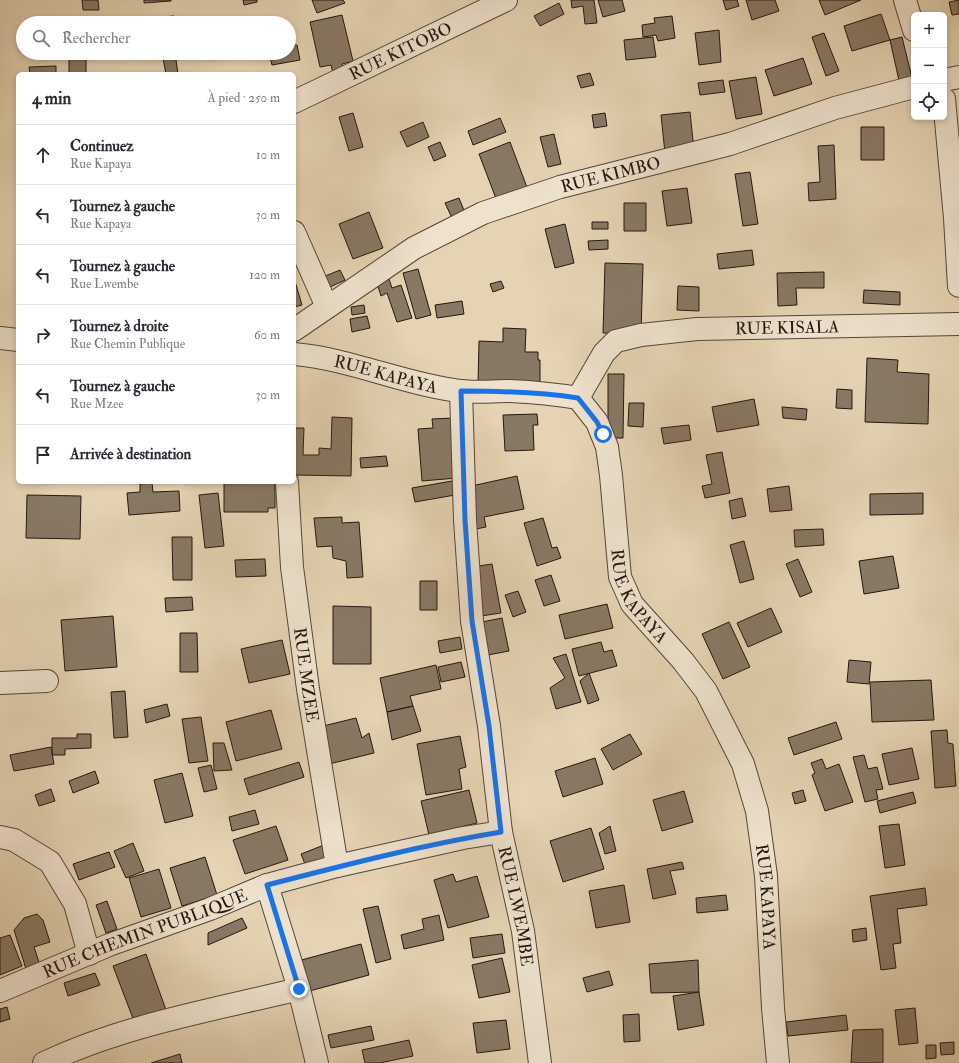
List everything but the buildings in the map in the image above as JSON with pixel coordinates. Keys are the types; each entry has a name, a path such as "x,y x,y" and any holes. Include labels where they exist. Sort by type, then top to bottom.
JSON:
{"street":[{"name":"RUE KITOBO","path":"296,101 506,0"},
{"path":"905,0 911,20"},
{"path":"947,79 959,77"},
{"name":"RUE KIMBO","path":"296,329 414,248 483,213 560,187 730,144 835,108 911,87"},
{"path":"946,120 955,218 959,286"},
{"path":"296,237 327,307"},
{"name":"RUE KISALA","path":"578,398 604,353 616,341 641,335 697,329 959,324"},
{"path":"0,338 16,340"},
{"name":"RUE KAPAYA","path":"296,354 355,364 422,384 461,391 508,391 555,394 578,398 597,422 606,447 611,475 620,577 632,604 683,661 706,691 743,764 757,812 766,876 773,1008 778,1063"},
{"name":"RUE LWEMBE","path":"461,391 465,520 472,621 489,726 501,832 524,931 540,1063"},
{"name":"RUE MZEE","path":"288,484 292,567 308,690 337,866"},
{"path":"0,683 48,681"},
{"name":"RUE CHEMIN PUBLIQUE","path":"0,990 89,954 210,909 267,885 337,866 463,838 501,832"},
{"path":"0,837 14,840 50,862 75,904 89,954"},
{"path":"267,885 299,989 317,1063"},
{"path":"44,1063 77,1048 129,1030 299,989"}],"route":[{"path":"299,989 267,885 337,866 463,838 501,832 489,726 472,621 465,520 461,391 508,391 555,394 578,398 597,422 603,434"}]}
